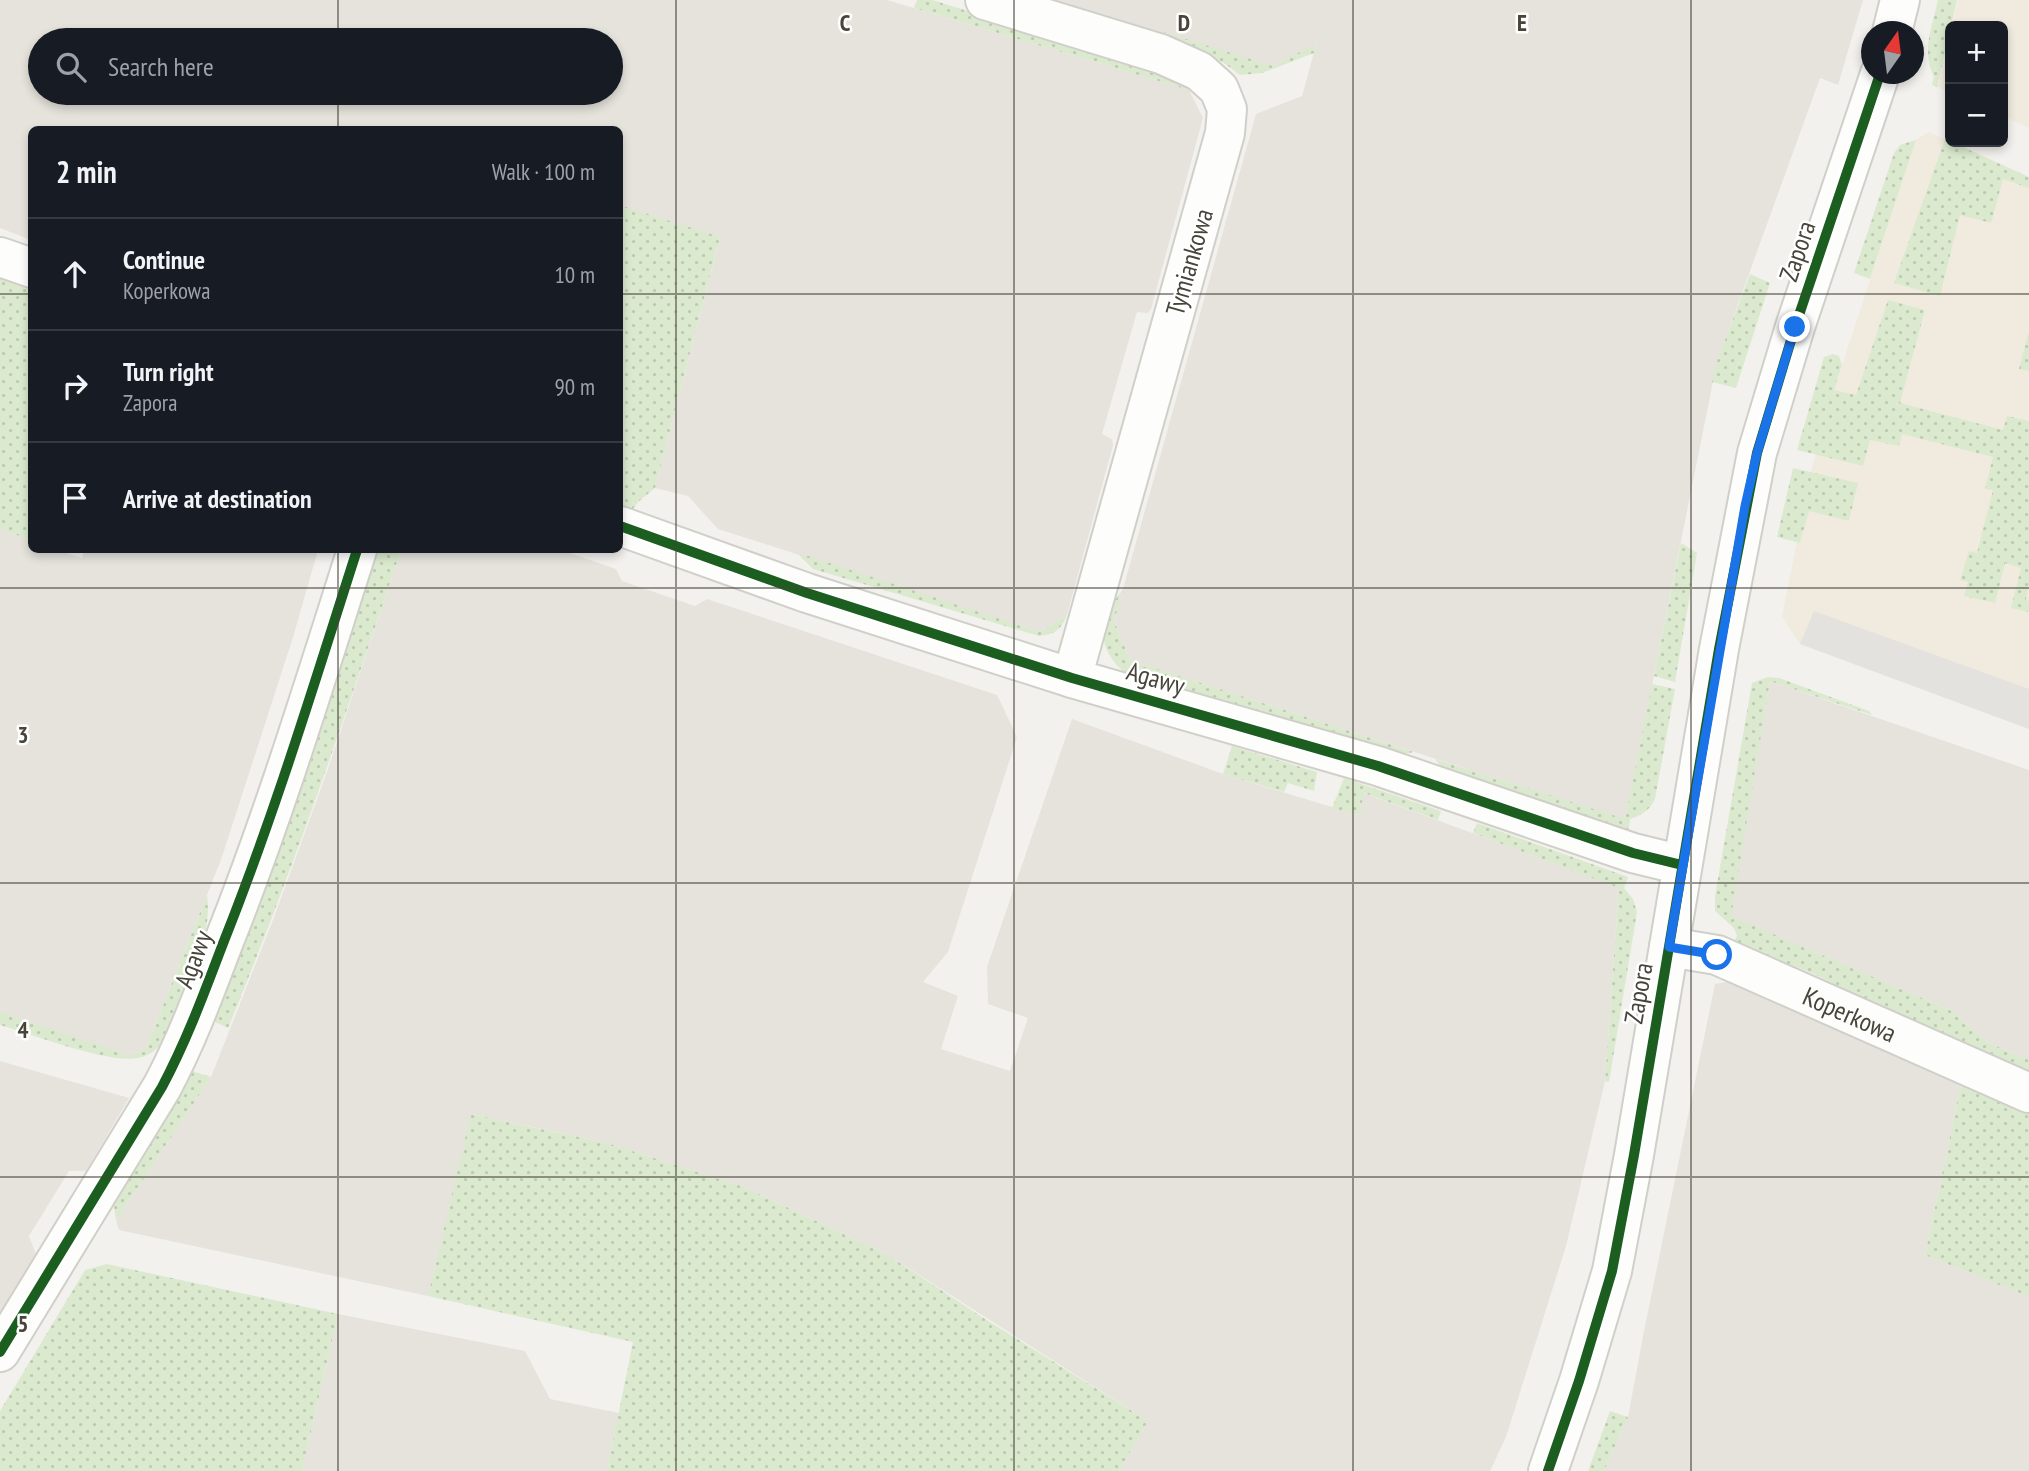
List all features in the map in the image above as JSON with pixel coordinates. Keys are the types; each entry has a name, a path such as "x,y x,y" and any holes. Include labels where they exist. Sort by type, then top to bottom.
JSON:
{"street":[{"name":"Tymiankowa","path":"985,0 1161,54 1186,65 1199,71 1219,89 1227,109 1225,133 1072,678"},
{"path":"1895,21 1900,0"},
{"name":"Zapora","path":"1548,1471 1612,1271 1736,554 1757,453 1787,351 1878,84"},
{"path":"0,257 28,267"},
{"name":"Agawy","path":"623,527 807,593 1072,678 1378,766 1633,853 1682,865"},
{"name":"Agawy","path":"0,1352 162,1087 182,1048 242,896 356,553"},
{"name":"Koperkowa","path":"1669,947 1717,955 2029,1093"}],"shaded area":[{"path":"0,0 887,0 1189,90 1203,118 1151,309 1148,313 1137,312 1102,434 1112,439 1113,445 1067,615 1040,632 718,529 688,496 655,488 720,238 623,206 623,126 28,126 28,239 0,228"},
{"path":"1051,0 1863,0 1838,85 1820,78 1717,362 1625,820 1130,660 1114,621 1256,114 1302,96 1316,45 1273,66"},
{"path":"1958,0 2029,0 2029,128 2008,118 2008,21 1953,21"},
{"path":"1945,53 1945,91 1937,87"},
{"path":"1929,132 1945,139 1945,147 1962,147 2029,177 2029,729 1800,644 1782,616 1811,471 1834,390 1916,140"},
{"path":"0,529 28,539 28,553 66,553 82,558 83,553 317,553 294,634 222,857 145,1051 129,1055 0,1013"},
{"path":"400,553 570,553 616,569 622,581 695,606 707,599 997,695 1017,737 948,952 923,982 958,996 941,1049 1010,1071 1028,1018 988,1004 987,967 1072,719 1223,774 1358,815 1363,793 1619,887 1605,1081 1566,1246 1506,1437 1490,1471 1119,1471 1148,1421 888,1255 744,1187 607,1143 472,1114 428,1296 119,1230 116,1220 211,1077 273,920 328,769"},
{"path":"1814,611 2029,689 2029,729 1800,644"},
{"path":"1770,681 2029,770 2029,1060 1989,1043 1952,1011 1730,916"},
{"path":"1727,982 1963,1075 1925,1255 2029,1297 2029,1471 1604,1471 1628,1417 1715,984"},
{"path":"0,1061 129,1098 86,1171 69,1171 29,1236 36,1254 0,1314"},
{"path":"338,1314 525,1351 550,1399 619,1413 607,1471 302,1471"}],"green space":[{"path":"917,0 932,0 1136,63 1179,81 1189,90 914,8"},
{"path":"1938,0 1957,0 1952,21 1945,21 1945,52 1937,87 1932,85 1934,77 1928,58"},
{"path":"1157,30 1273,66 1316,44 1314,53 1262,73 1240,75 1224,63 1163,40"},
{"path":"1945,139 1945,147 1963,147 2029,177 2029,188 2003,179 1991,223 1960,215 1940,296 1894,283"},
{"path":"1916,140 1870,279 1854,273 1894,153 1900,145"},
{"path":"623,206 720,237 655,488 638,502 630,513 623,511"},
{"path":"0,273 28,284 28,539 0,529"},
{"path":"1750,274 1770,283 1736,388 1712,382 1717,361"},
{"path":"1888,300 1925,310 1900,403 2003,430 2007,416 2029,421 2029,584 2026,600 2029,601 2029,612 2011,608 2021,568 2005,563 1995,603 1964,596 1968,582 1960,580 1969,551 1977,553 1993,490 1985,489 1993,457 1902,434 1899,446 1870,440 1863,466 1797,450 1824,357 1833,354 1839,356 1842,365 1834,390 1856,395"},
{"path":"2029,335 2029,371 2019,369"},
{"path":"1793,468 1858,483 1849,521 1809,511 1800,543 1777,537"},
{"path":"1681,543 1697,553 1675,682 1654,676"},
{"path":"796,552 1040,632 1067,615 1056,631 1039,636 813,569"},
{"path":"374,553 400,553 297,850 228,1028 213,1021 278,846"},
{"path":"1123,590 1114,621 1130,660 1414,752 1387,757 1128,675 1110,656 1103,635 1108,612"},
{"path":"1768,677 1779,678 1869,711 1872,715 1770,681 1731,916 1952,1011 1989,1043 2029,1060 2029,1078 1980,1057 1814,974 1734,942 1737,936 1734,928 1715,911 1715,896 1752,683"},
{"path":"1652,684 1675,689 1655,799 1645,812 1630,819 1628,833 1448,776 1435,759 1625,819"},
{"path":"1232,746 1317,772 1314,791 1288,783 1284,792 1223,774"},
{"path":"1344,778 1441,811 1438,820 1364,793 1359,815 1332,808"},
{"path":"1477,823 1628,877 1624,888 1633,899 1637,912 1609,1082 1605,1081 1619,888 1473,833"},
{"path":"207,895 205,932 193,972 161,1045 150,1053 138,1058 108,1057 0,1025 0,1012 129,1055 145,1051"},
{"path":"189,1070 211,1077 116,1220 114,1207 119,1190"},
{"path":"1963,1075 2029,1105 2029,1297 1925,1255"},
{"path":"471,1114 607,1143 744,1187 888,1255 1148,1421 1119,1471 607,1471 633,1342 428,1296"},
{"path":"107,1264 338,1314 302,1471 0,1471 0,1411 85,1270"},
{"path":"1610,1411 1628,1417 1604,1471 1588,1471"}],"cycle path":[{"path":"1548,1471 1612,1271 1719,649 1757,453 1795,327 1877,84"},
{"path":"623,527 807,593 1072,678 1378,766 1633,853 1682,865"},
{"path":"0,1352 162,1087 180,1051 243,893 294,747 356,553"}],"route":[{"path":"1717,955 1669,947 1745,506 1757,453 1795,327"}]}
